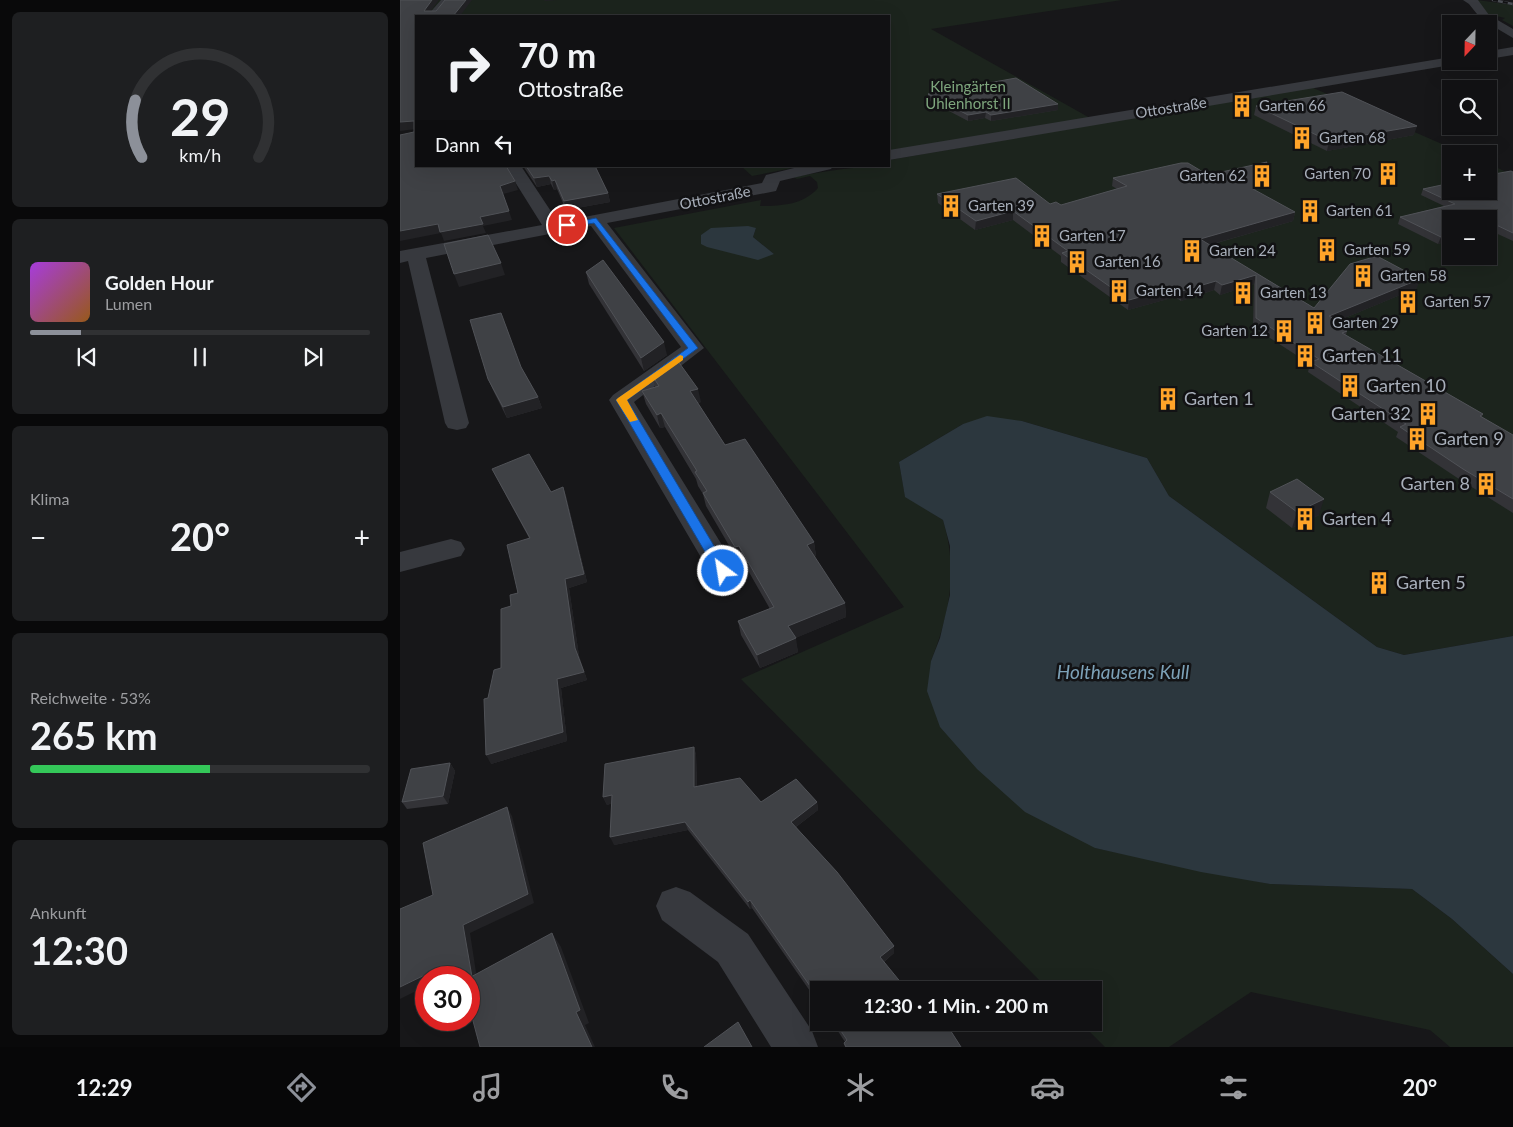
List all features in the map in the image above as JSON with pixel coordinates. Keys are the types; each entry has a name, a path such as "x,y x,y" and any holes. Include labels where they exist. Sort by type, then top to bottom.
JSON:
{"street":[{"path":"432,14 447,0"},
{"path":"1468,0 1473,1 1485,17 1513,34"},
{"path":"1498,54 1513,51"},
{"name":"Ottostraße","path":"890,155 1442,63"},
{"path":"513,167 553,228"},
{"name":"Ottostraße","path":"456,423 408,255 770,187 772,178 821,167"},
{"path":"596,220 693,348 621,400 723,571"},
{"path":"400,562 451,548"},
{"path":"676,906 734,948 796,1047"}],"green space":[{"name":"Kleingärten Uhlenhorst II","path":"400,0 1122,0 931,29 1090,118 890,151 890,15 415,15"},
{"path":"1477,0 1513,5 1513,26 1502,20 1505,18 1488,14"},
{"path":"1311,87 1444,145 1442,145 1442,200 1497,200 1497,168 1513,175 1513,636 1404,655 1377,647 1169,496 1147,458 1022,421 963,424 899,462 905,496 943,520 948,539 951,574 950,592 943,626 931,661 1095,848 1270,884 1412,889 1452,919 1513,974 1513,1047 1450,1047 1430,1030 1251,992 1169,1047 1105,1047 1089,1031 1102,1031 1102,981 1040,981 741,679 904,607 614,228 761,200 760,206 776,206 806,198 818,188 817,182 810,176 797,179 794,177 841,169 890,167 890,160","holes":["756,228 753,237 774,254 701,235"]},
{"path":"742,167 798,167 752,176"}],"water":[{"path":"748,226 756,228 753,237 774,254 758,260 701,244 701,235 711,228"},
{"name":"Holthausens Kull","path":"987,416 1022,421 1147,458 1169,496 1377,647 1404,655 1513,636 1513,974 1452,919 1412,889 1270,884 1201,872 1095,848 1025,812 977,769 940,727 927,691 931,661 940,638 950,595 950,546 943,520 905,497 899,462 963,424"}],"building":[{"path":"400,0 432,0 424,11 436,11 445,0 466,0 454,15 415,15 415,167 507,167 515,181 500,186 509,211 480,217 483,224 440,232 438,224 400,231 400,135 414,132 414,121 400,122"},
{"path":"1016,78 1058,104 991,115 986,112 968,115 928,94"},
{"path":"1342,92 1417,126 1329,141 1256,106"},
{"path":"1267,162 1253,189 1295,212 1200,239 1314,308 1350,264 1377,256 1420,279 1329,316 1336,320 1331,322 1347,331 1342,333 1483,414 1480,416 1513,435 1513,499 1463,469 1400,427 1406,424 1311,362 1319,359 1256,318 1256,275 1222,285 1216,281 1182,291 1176,287 1129,300 1062,253 1068,251 1013,211 976,221 937,194 1016,178 1050,204 1056,202 1061,205 1127,186 1113,178 1181,163 1188,163 1208,175"},
{"path":"527,167 595,167 608,193 564,201 555,180 552,181 549,176 534,178"},
{"path":"1513,172 1513,233 1497,225 1497,210 1442,210 1441,237 1400,217 1455,204 1446,200 1497,200 1497,174"},
{"path":"1442,185 1442,198 1423,189"},
{"path":"488,235 501,263 454,274 444,244"},
{"path":"603,260 664,342 641,358 586,272"},
{"path":"501,313 521,367 538,397 503,407 488,379 470,320"},
{"path":"675,357 698,389 690,391 725,445 745,439 814,542 807,545 845,603 788,626 796,638 757,655 738,621 774,607 739,546 735,547 703,493 707,491 695,472 697,471 661,413 657,415 642,391 659,386 652,375"},
{"path":"529,454 551,492 563,487 584,574 565,579 575,648 584,672 557,679 563,732 486,755 484,699 488,698 494,670 501,668 501,609 511,606 510,595 518,593 507,545 530,538 492,469"},
{"path":"1297,479 1324,499 1297,512 1270,492"},
{"path":"694,747 694,787 740,778 761,802 796,779 817,802 791,822 837,872 894,946 880,957 900,981 810,981 810,986 750,900 748,902 685,822 610,837 612,795 603,797 605,764"},
{"path":"450,763 443,796 402,802 411,769"},
{"path":"507,807 528,894 463,925 470,966 415,966 415,980 400,987 400,909 433,895 423,843"},
{"path":"552,933 580,1010 576,1012 592,1047 480,1047 476,1031 480,1031 480,972"},
{"path":"738,1022 752,1047 704,1047"},
{"path":"841,1031 951,1031 961,1047 846,1047 844,1043 847,1040"}],"railway":[{"path":"1493,0 1513,4"}],"slow traffic":[{"path":"633,420 621,400 680,358"}],"place":[{"name":"Garten 66","path":"1242,106"},
{"name":"Garten 68","path":"1302,138"},
{"name":"Garten 70","path":"1388,174"},
{"name":"Garten 62","path":"1262,176"},
{"name":"Garten 39","path":"951,206"},
{"name":"Garten 61","path":"1310,211"},
{"name":"Garten 17","path":"1042,236"},
{"name":"Garten 59","path":"1327,250"},
{"name":"Garten 24","path":"1192,251"},
{"name":"Garten 16","path":"1077,262"},
{"name":"Garten 58","path":"1363,276"},
{"name":"Garten 14","path":"1119,291"},
{"name":"Garten 13","path":"1243,293"},
{"name":"Garten 57","path":"1408,302"},
{"name":"Garten 29","path":"1315,323"},
{"name":"Garten 12","path":"1284,331"},
{"name":"Garten 11","path":"1305,356"},
{"name":"Garten 10","path":"1350,386"},
{"name":"Garten 1","path":"1168,399"},
{"name":"Garten 32","path":"1428,414"},
{"name":"Garten 9","path":"1417,439"},
{"name":"Garten 8","path":"1486,484"},
{"name":"Garten 4","path":"1305,519"},
{"name":"Garten 5","path":"1379,583"}],"route":[{"path":"567,225 596,220 693,348 621,400 723,571"}]}
